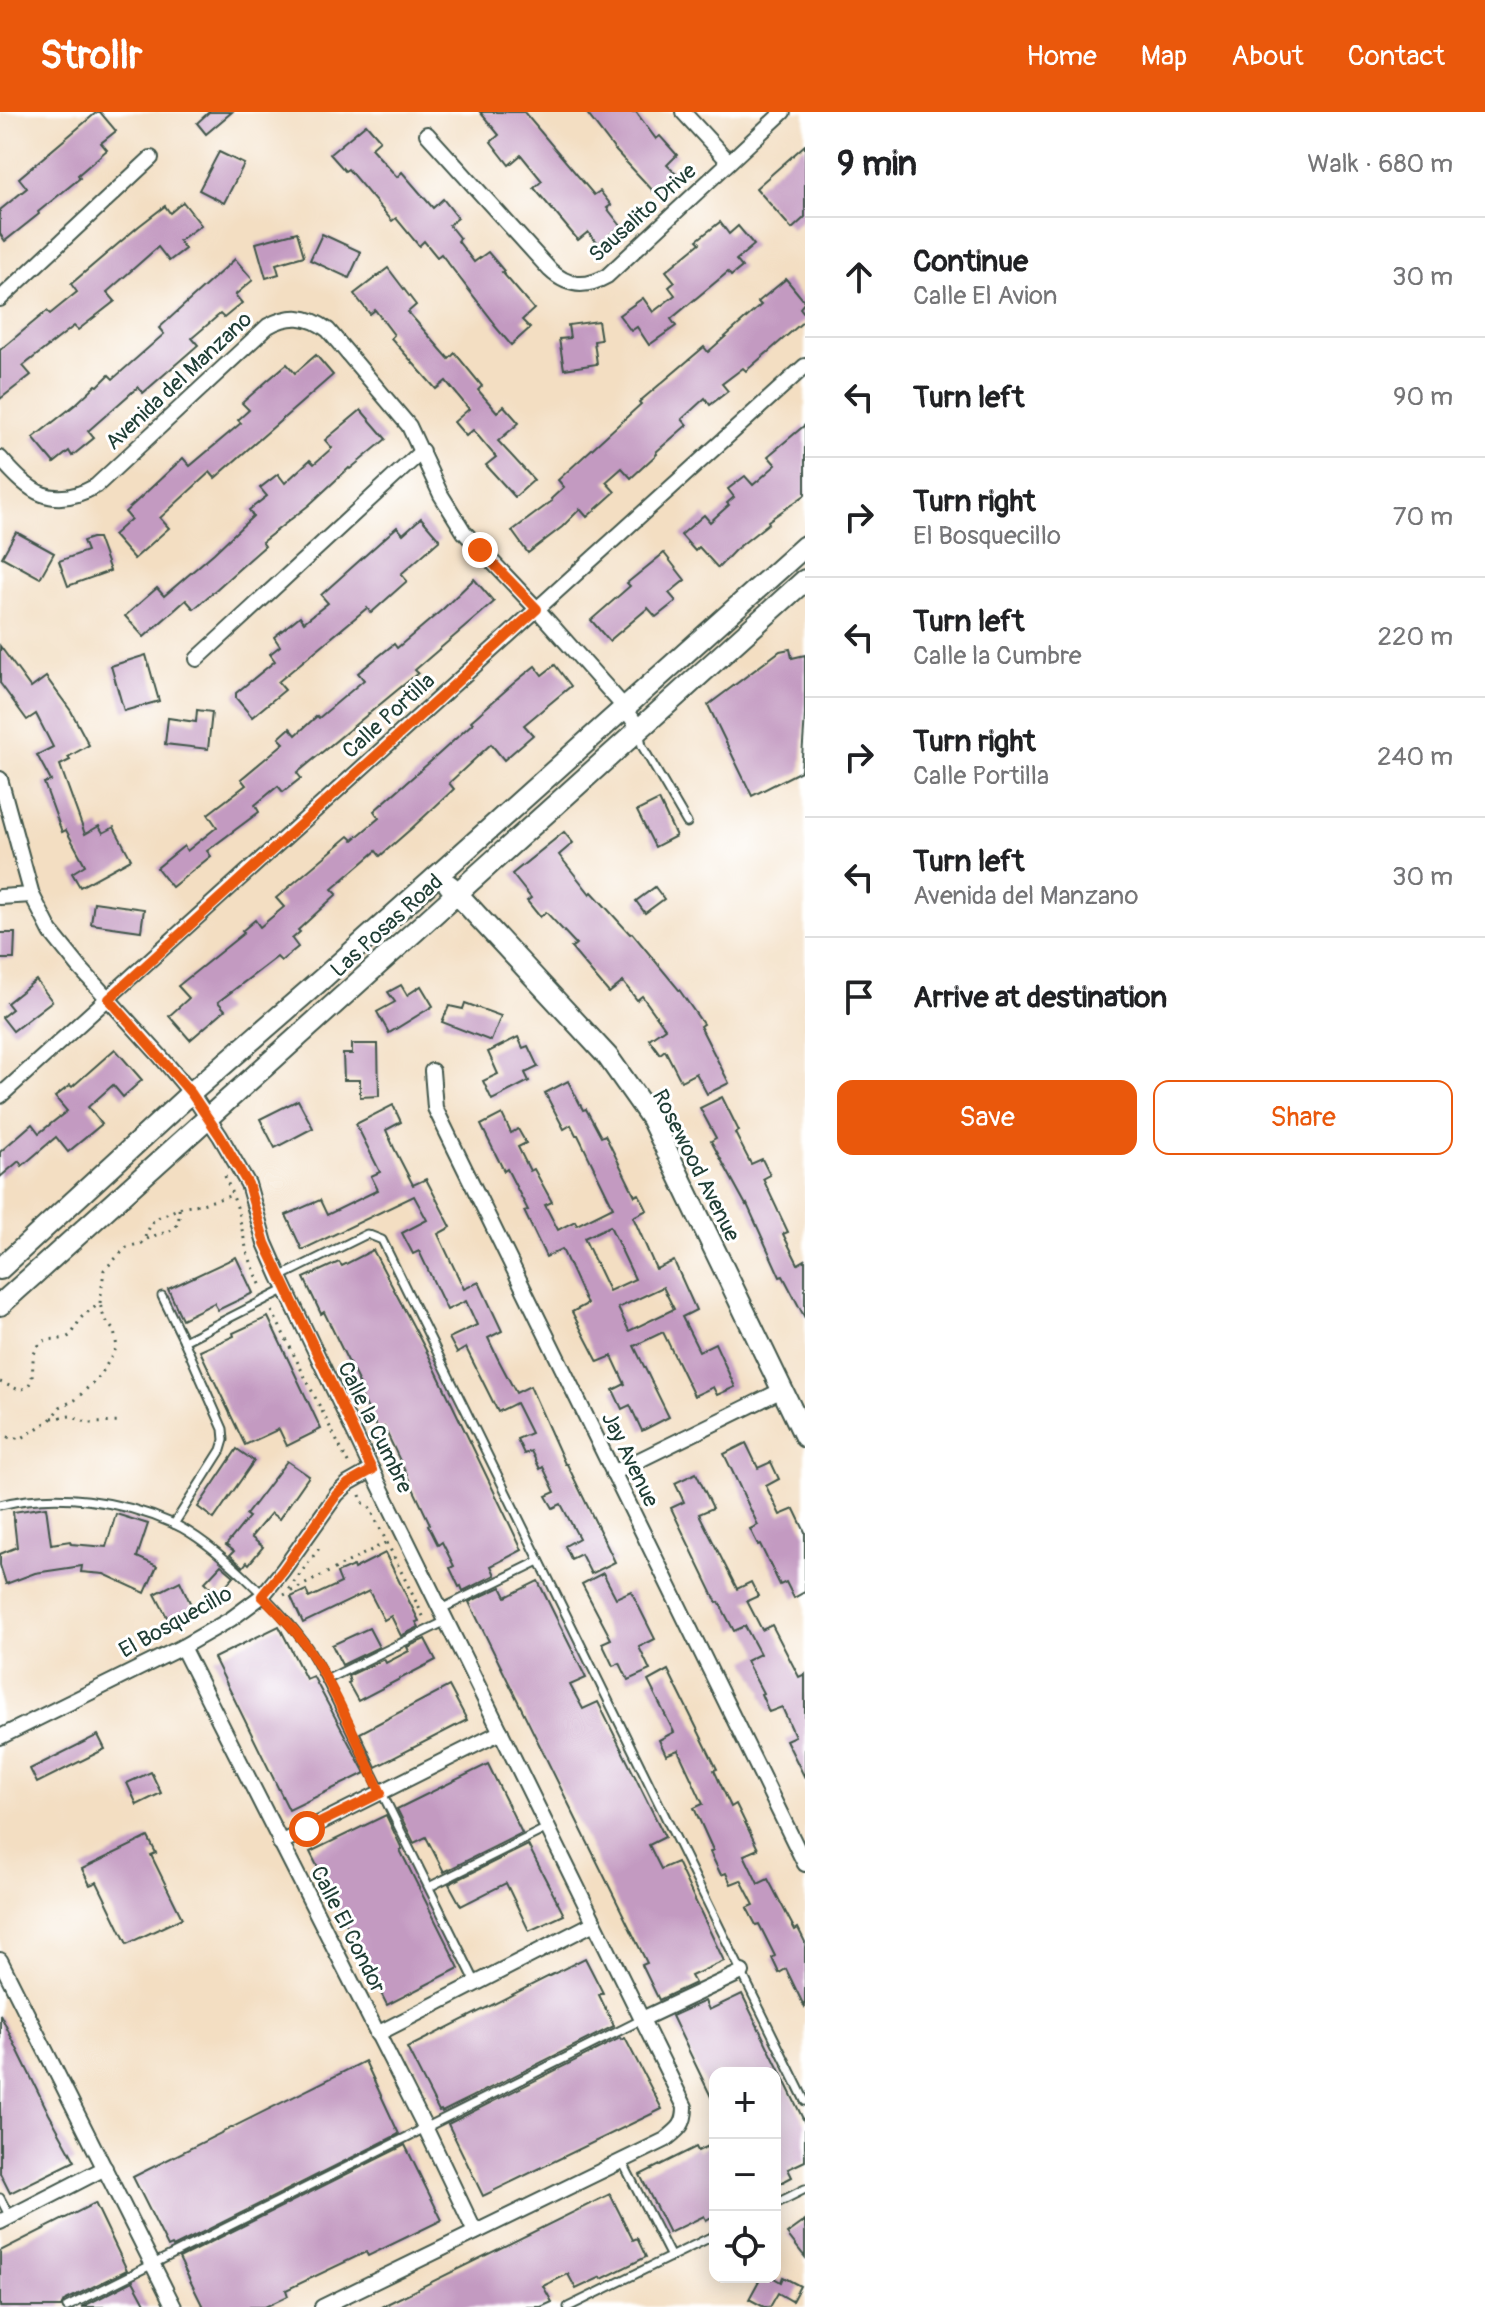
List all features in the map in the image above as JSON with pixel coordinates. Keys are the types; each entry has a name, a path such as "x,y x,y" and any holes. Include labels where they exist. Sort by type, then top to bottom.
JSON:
{"main road":[{"name":"Las Posas Road","path":"0,1269 191,1093 805,546"},
{"name":"Las Posas Road","path":"0,1305 805,580"},
{"name":"Rosewood Avenue","path":"437,874 608,1057 651,1118 805,1437"}],"street":[{"path":"683,112 729,162"},
{"name":"Sausalito Drive","path":"427,134 550,270 570,284 583,285 596,283 607,276 783,112"},
{"path":"0,299 151,158"},
{"name":"Avenida del Manzano","path":"0,458 29,488 46,496 57,498 81,494 96,486 268,326 294,316 317,322 328,330 409,426 441,495 464,532 625,708 639,729"},
{"name":"Calle Portilla","path":"0,1096 805,366"},
{"path":"197,659 422,451"},
{"name":"Calle la Cumbre","path":"0,779 32,895 51,932 191,1093 248,1184 265,1243 283,1283 547,1828 680,2094 685,2118 679,2129 665,2140 621,2159"},
{"path":"0,897 32,895"},
{"name":"Jay Avenue","path":"432,1071 435,1108 805,1864"},
{"path":"613,1473 782,1390"},
{"name":"El Bosquecillo","path":"0,1737 182,1647 231,1619 262,1596 337,1494 372,1470"},
{"name":"Calle El Condor","path":"182,1647 475,2232"},
{"path":"280,1843 501,1732"},
{"path":"377,2034 594,1923"},
{"path":"0,1960 5,1981 105,2168 174,2307"},
{"path":"642,2019 742,1972"},
{"path":"322,2307 621,2159"},
{"path":"5,2220 105,2168"}],"lane":[{"path":"639,729 642,746 687,823"},
{"path":"184,1341 267,1298 283,1283 367,1234 382,1240 805,2101"},
{"path":"162,1296 223,1429 224,1440 221,1450 174,1524"},
{"path":"0,1505 83,1500 115,1504 174,1524 224,1559 273,1607 308,1648 326,1680 476,1983"},
{"path":"326,1680 430,1629 444,1615 539,1561"},
{"path":"429,1887 547,1828"},
{"path":"67,2307 642,2019"},
{"path":"621,2159 671,2257"},
{"path":"781,2201 805,2189"},
{"path":"0,2198 5,2220"},
{"path":"568,2307 709,2238"}],"path":[{"path":"224,1171 247,1252 267,1298 355,1479 362,1502 369,1506 430,1629"},
{"path":"143,1241 155,1219 184,1206 233,1195"},
{"path":"0,1435 22,1438 52,1418 60,1407 75,1400 100,1376 115,1351 114,1331 104,1318 100,1303 104,1270 127,1247 158,1233 171,1232 179,1216 179,1208"},
{"path":"0,1382 19,1390 29,1386 37,1347 46,1340 70,1336 81,1318 100,1303"},
{"path":"52,1418 70,1416 89,1423 122,1422"},
{"path":"273,1607 287,1592 387,1542"}],"building":[{"path":"97,112 116,131 101,143 107,150 78,175 80,178 5,241 0,234 0,210 27,188 19,178"},
{"path":"209,112 232,112 206,134 197,123"},
{"path":"480,112 524,112 594,195 600,191 611,205 607,208 621,226 598,244 588,232 578,240 534,188 542,181 521,155 509,165 491,142 499,135"},
{"path":"586,112 636,112 656,139 660,136 677,155 667,165 677,175 656,194 615,150"},
{"path":"366,124 380,140 371,148 397,177 402,172 433,208 443,199 458,218 449,225 474,262 488,252 534,309 522,320 530,328 511,345 441,254 437,257 424,241 419,246 396,218 392,221 348,169 345,171 330,154"},
{"path":"805,145 805,217 792,229 756,188"},
{"path":"219,152 244,164 224,203 199,190"},
{"path":"183,202 201,225 179,241 185,249 169,261 158,247 107,292 115,301 78,330 74,326 23,366 31,375 0,399 0,350 47,311 50,314 77,292 71,284 139,226 165,206 170,213"},
{"path":"720,222 729,234 738,226 754,245 736,260 742,267 731,276 728,272 671,319 676,326 649,345 637,327 631,331 619,315 643,298 653,312 675,295 669,287 675,282 666,271"},
{"path":"297,232 304,256 276,264 279,274 266,278 256,243"},
{"path":"322,234 361,252 349,278 310,260"},
{"path":"235,259 253,280 235,295 242,303 224,318 220,314 192,338 198,345 143,393 138,387 88,431 94,438 72,456 69,451 54,463 33,438 109,375 113,379 164,334 159,328"},
{"path":"388,268 416,305 408,312 449,359 455,353 482,386 478,390 497,412 504,406 519,423 498,441 534,480 515,497 486,465 496,457 473,430 466,436 454,422 469,409 446,381 436,389 391,338 394,335 375,310 370,314 354,294"},
{"path":"786,279 805,302 800,308 805,320 746,371 743,368 722,384 728,391 710,405 705,398 682,419 687,425 631,478 622,468 606,482 615,492 587,517 580,509 528,553 512,531 552,501 564,487 558,480 641,404 639,402 704,347 708,352"},
{"path":"598,321 601,340 594,341 597,364 564,369 559,339 570,338 568,325"},
{"path":"316,355 333,375 215,478 210,472 160,518 169,528 134,559 113,535 131,519 125,512 183,458 190,466 241,423 238,420 249,410 242,403 287,364 295,373"},
{"path":"361,410 386,439 262,542 265,546 194,609 186,600 144,637 125,616 157,588 164,596 214,553 253,516 249,510 267,496 260,488 278,474 285,483 310,460 314,464 332,448 325,440"},
{"path":"805,425 805,495 768,521 718,568 699,547 695,551 681,535 704,515 710,522 729,505 727,503 734,497 728,489 745,476 753,485 776,465 768,456"},
{"path":"421,518 440,540 401,574 407,581 371,613 367,608 278,682 285,690 252,717 236,698 236,693 275,661 270,654 280,646 274,637 300,616 304,622 328,603 321,595 397,527 403,534"},
{"path":"16,532 54,553 40,578 2,557"},
{"path":"98,538 110,571 68,586 59,561 87,551 83,541"},
{"path":"664,553 685,580 669,593 676,601 656,617 648,608 609,641 591,620 630,586 627,583"},
{"path":"474,579 494,602 415,670 418,673 297,773 301,778 283,792 278,786 255,805 259,812 207,851 211,856 172,887 157,868 184,846 187,851 217,827 208,814 246,785 241,779 284,743 279,738 290,728 296,735 317,716 319,718 364,680 358,673 394,644 397,648"},
{"path":"0,646 31,688 46,677 71,711 89,745 60,765 85,834 99,826 103,833 114,827 131,859 80,887 72,873 85,865 66,830 62,832 44,783 51,781 37,755 53,747 36,714 27,720 0,683"},
{"path":"790,649 792,658 805,655 801,771 752,796 708,705 780,651"},
{"path":"146,655 159,701 124,711 111,666"},
{"path":"555,665 571,686 524,725 533,735 504,760 491,744 449,783 454,789 412,828 380,856 376,851 332,889 337,894 292,939 298,947 281,961 277,957 218,1002 225,1010 190,1040 169,1016 189,998 178,986 244,933 242,931 255,920 260,927 284,907 276,898 349,836 353,840 379,818 374,811 514,683 535,666 542,675"},
{"path":"197,710 212,712 208,749 165,744 168,718 196,722"},
{"path":"659,800 676,836 655,847 637,811"},
{"path":"564,832 573,843 559,855 590,894 592,892 632,933 680,991 703,1024 700,1026 729,1083 707,1094 696,1073 681,1081 665,1050 660,1054 649,1039 665,1028 642,996 637,1000 623,982 609,993 571,948 576,944 546,912 540,917 527,901 531,898 512,874"},
{"path":"655,887 664,899 645,913 636,901"},
{"path":"94,902 144,909 141,931 91,924"},
{"path":"0,933 15,933 14,959 0,959"},
{"path":"36,980 52,1001 13,1031 2,1017 12,1009 7,1003"},
{"path":"401,985 407,995 421,986 433,1006 389,1033 377,1012 395,1002 388,992"},
{"path":"465,1003 501,1016 491,1041 442,1022 449,1006 463,1009"},
{"path":"518,1037 523,1048 528,1046 538,1067 525,1073 529,1081 492,1100 483,1081 498,1074 488,1052"},
{"path":"352,1044 378,1044 379,1096 360,1097 360,1080 344,1080 343,1054 352,1054"},
{"path":"115,1049 142,1080 123,1097 113,1085 88,1107 102,1124 68,1152 56,1137 22,1166 19,1161 0,1177 0,1152 32,1124 39,1133 67,1111 55,1097 70,1085 72,1087"},
{"path":"568,1081 601,1137 605,1135 635,1196 639,1194 647,1210 633,1217 656,1269 674,1261 696,1310 682,1317 699,1351 715,1343 735,1387 717,1395 713,1387 694,1396 663,1332 634,1346 669,1417 642,1431 630,1405 622,1409 613,1390 625,1384 612,1356 598,1362 572,1312 587,1304 562,1249 546,1257 524,1211 528,1210 481,1125 502,1114 511,1133 518,1129 526,1143 518,1147 530,1171 534,1169 552,1202 545,1205 558,1230 575,1221 577,1225 613,1207 578,1135 571,1125 564,1129 545,1093","holes":["610,1226 635,1279 609,1291 584,1238","663,1287 674,1309 629,1331 618,1308"]},
{"path":"722,1097 751,1164 762,1159 770,1175 763,1179 788,1232 783,1234 798,1264 805,1260 805,1318 783,1276 780,1277 747,1204 711,1141 716,1138 700,1108"},
{"path":"298,1100 313,1128 275,1148 260,1119"},
{"path":"393,1105 401,1122 386,1130 394,1148 413,1185 426,1179 451,1227 438,1234 464,1289 479,1282 502,1331 488,1338 497,1357 516,1393 530,1386 565,1464 615,1562 591,1574 581,1554 571,1559 565,1546 579,1538 561,1504 553,1508 546,1496 555,1492 543,1467 540,1469 531,1451 524,1454 517,1439 531,1433 516,1403 498,1412 466,1348 457,1353 449,1338 477,1325 466,1301 447,1310 419,1251 413,1254 402,1233 427,1220 414,1196 302,1250 286,1215 320,1200 327,1215 378,1190 371,1176 380,1172 356,1124"},
{"path":"373,1250 428,1354 522,1550 491,1566 495,1575 463,1591 450,1568 454,1566 442,1542 438,1545 428,1525 384,1427 378,1430 361,1395 364,1393 304,1278 339,1262 342,1266"},
{"path":"236,1257 253,1293 218,1310 214,1303 182,1319 168,1289"},
{"path":"268,1317 321,1429 287,1446 279,1429 245,1445 200,1351"},
{"path":"746,1443 758,1468 771,1462 779,1479 766,1486 780,1515 794,1509 805,1532 805,1592 794,1598 786,1582 780,1585 750,1529 758,1525 724,1454"},
{"path":"237,1449 254,1461 214,1519 198,1507"},
{"path":"287,1461 309,1476 279,1519 271,1513 251,1537 263,1547 243,1567 230,1555 234,1551 226,1545"},
{"path":"696,1473 713,1508 699,1514 737,1589 751,1582 758,1596 747,1601 762,1630 772,1625 799,1677 805,1674 805,1778 786,1740 795,1736 782,1707 769,1712 746,1661 760,1654 745,1626 734,1631 671,1508 684,1502 675,1483"},
{"path":"46,1507 51,1544 70,1541 71,1544 106,1547 116,1514 148,1524 137,1557 157,1566 145,1593 104,1574 81,1572 82,1566 35,1573 6,1584 0,1554 17,1547 13,1512"},
{"path":"385,1553 419,1621 416,1622 419,1627 401,1636 391,1616 384,1620 369,1591 303,1623 291,1597 306,1590 309,1598 341,1583 337,1573 353,1566 354,1569"},
{"path":"221,1565 234,1576 218,1594 205,1582"},
{"path":"603,1573 616,1598 631,1591 655,1639 639,1647 650,1670 628,1680 620,1663 613,1666 602,1643 611,1639 582,1584"},
{"path":"180,1581 193,1609 169,1621 155,1594"},
{"path":"538,1581 586,1678 570,1685 583,1709 598,1702 665,1837 649,1845 661,1869 677,1862 724,1961 691,1976 695,1983 659,2000 642,1965 647,1963 469,1602 501,1587 506,1597"},
{"path":"279,1626 306,1679 313,1676 365,1773 289,1810 214,1658"},
{"path":"369,1628 379,1647 342,1665 332,1645"},
{"path":"425,1639 436,1660 358,1701 348,1683 348,1676 384,1659 386,1663 409,1651 407,1647"},
{"path":"668,1670 717,1769 714,1770 731,1807 736,1804 758,1849 744,1855 758,1884 768,1879 795,1930 798,1928 805,1942 805,2008 786,1969 779,1973 772,1958 775,1956 747,1908 754,1905 741,1880 731,1884 726,1873 721,1875 694,1808 703,1804 678,1750 666,1755 659,1740 674,1732 648,1681"},
{"path":"449,1686 467,1720 376,1767 360,1733"},
{"path":"98,1735 105,1749 37,1783 30,1769"},
{"path":"488,1764 522,1833 444,1872 426,1837 414,1843 397,1809"},
{"path":"151,1772 161,1793 137,1805 127,1783"},
{"path":"386,1815 400,1850 459,1968 387,2005 310,1852"},
{"path":"148,1837 156,1853 151,1855 182,1918 127,1944 97,1882 90,1885 82,1869"},
{"path":"528,1845 564,1915 529,1931 506,1883 461,1906 449,1884"},
{"path":"585,1958 603,1993 599,1995 614,2026 439,2111 407,2048"},
{"path":"742,1994 778,2067 709,2067 709,2093 672,2016 705,2001 709,2010"},
{"path":"0,2014 75,2161 10,2193 0,2173"},
{"path":"625,2038 662,2109 483,2196 448,2124"},
{"path":"365,2061 399,2134 168,2247 133,2177"},
{"path":"781,2074 805,2123 805,2161 788,2169 792,2177 781,2183"},
{"path":"405,2145 442,2220 368,2256 366,2252 286,2290 288,2296 265,2307 203,2307 179,2258"},
{"path":"709,2146 709,2218 706,2220 704,2216 669,2233 640,2175 696,2147 698,2151"},
{"path":"610,2194 633,2240 637,2238 646,2257 602,2279 576,2289 568,2274 543,2286 552,2302 541,2307 381,2307"},
{"path":"95,2203 127,2270 64,2301 61,2307 0,2307 0,2251"},
{"path":"805,2221 805,2257 787,2234"},
{"path":"783,2277 800,2286 792,2301 778,2293 770,2307 749,2299 758,2283 781,2283"},
{"path":"133,2281 147,2307 82,2307"}],"route":[{"path":"307,1829 381,1793 308,1648 262,1596 337,1494 372,1470 265,1243 248,1184 191,1093 109,999 537,609 480,550"}]}
